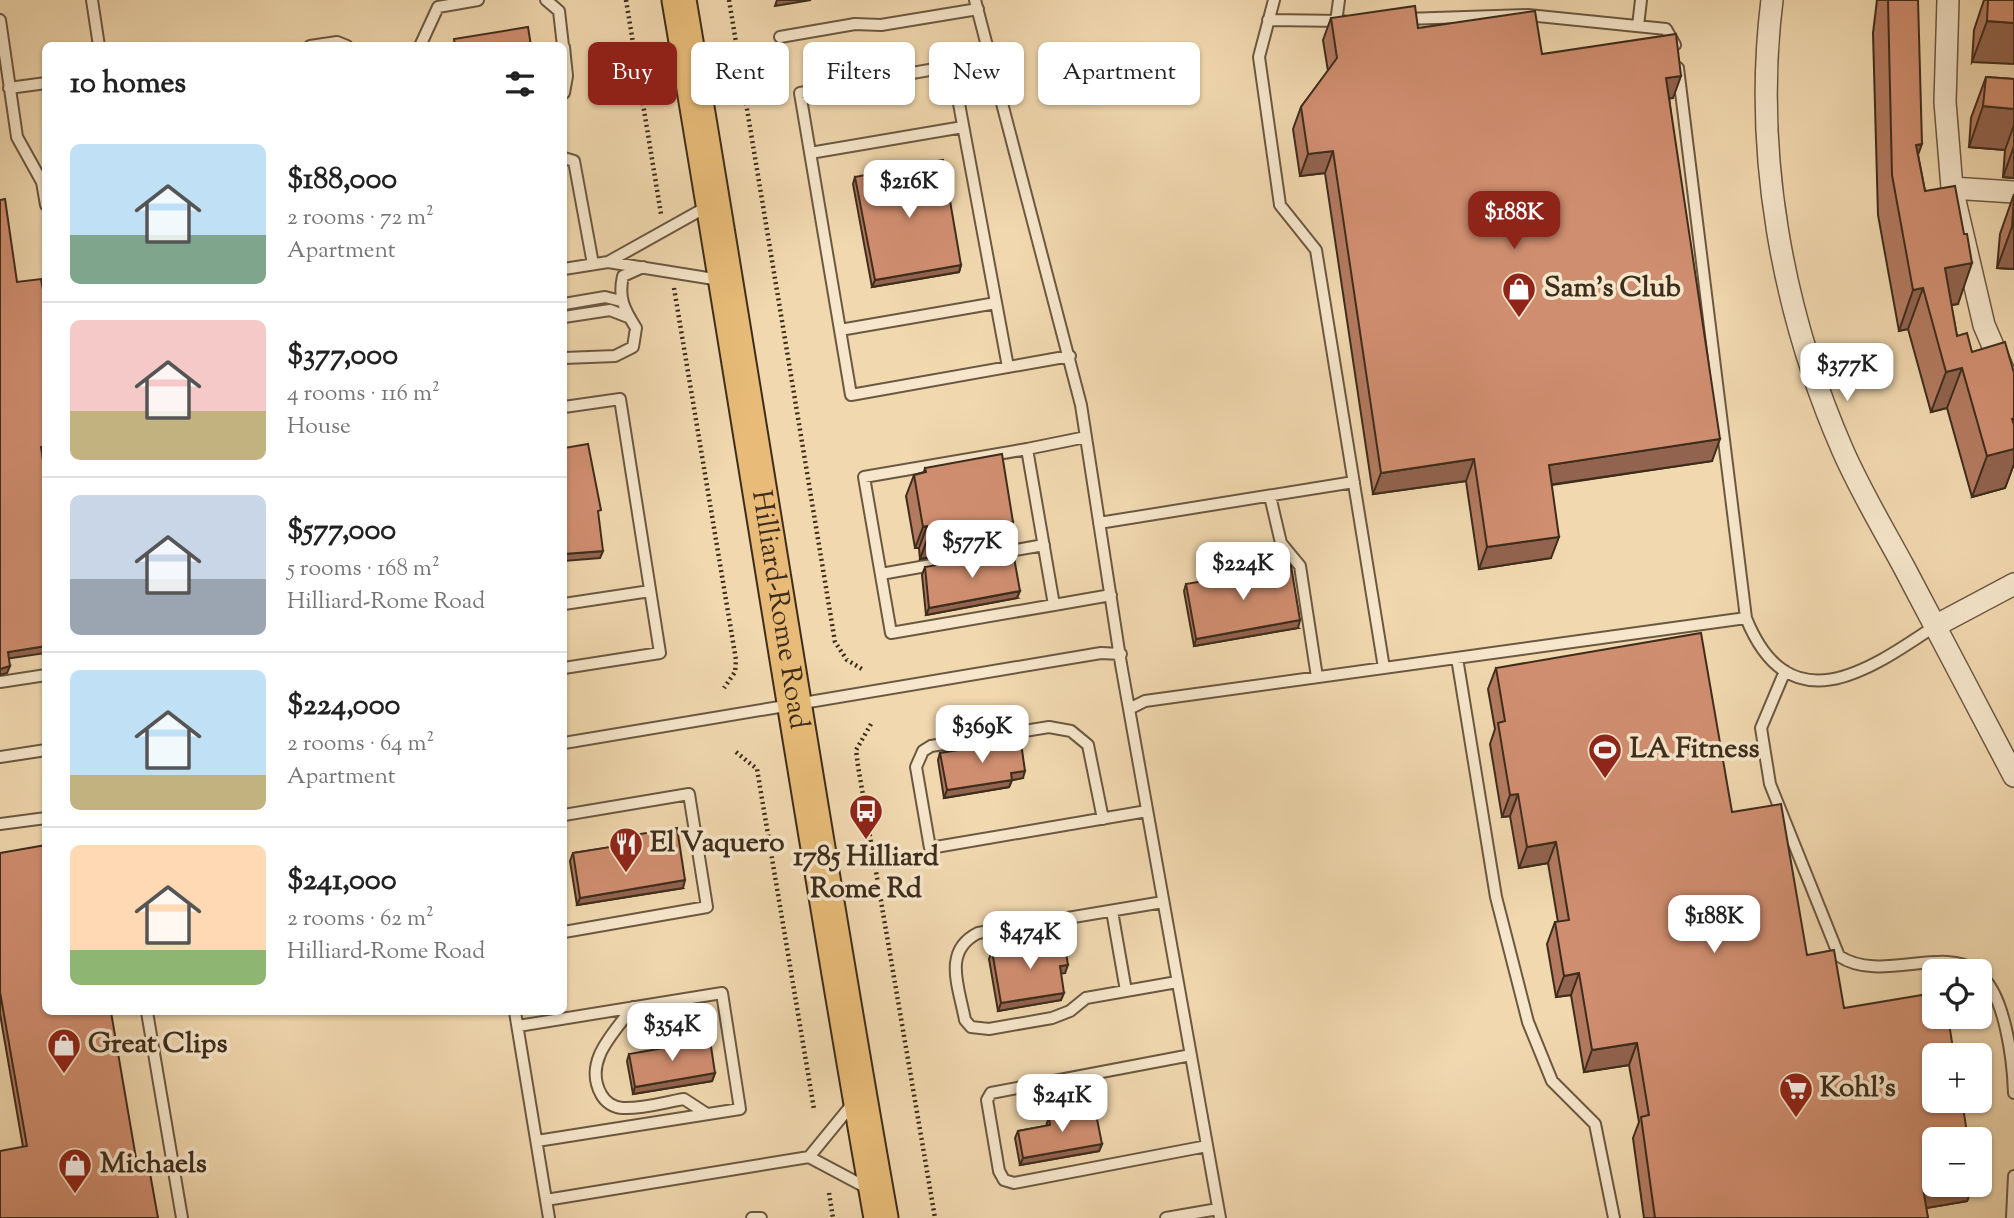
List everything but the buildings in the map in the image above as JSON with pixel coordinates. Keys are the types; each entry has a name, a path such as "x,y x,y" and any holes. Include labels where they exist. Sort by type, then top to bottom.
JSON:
{"main road":[{"name":"Hilliard-Rome Road","path":"679,0 879,1205"}],"street":[{"path":"1772,0 1766,100 1779,237 1795,316 1844,452 2014,776"},
{"path":"1948,0 1945,102 1952,188 1984,325 2014,395"},
{"path":"1952,188 2014,192"},
{"path":"1935,626 2014,584"}],"lane":[{"path":"92,0 98,42"},
{"path":"423,42 438,7 478,0"},
{"path":"546,0 559,11 563,42"},
{"path":"1274,0 1259,57 1280,205 1316,250 1384,668"},
{"path":"1336,22 1339,0"},
{"path":"1637,26 1642,0"},
{"path":"780,37 855,24 881,25 976,5 986,42"},
{"path":"1398,19 1528,15 1666,29 1674,39 1746,618 1756,643 1785,671 1804,679 1826,682 1852,675 1889,657 1935,626"},
{"path":"0,20 17,137 42,182"},
{"path":"1268,20 1361,21"},
{"path":"929,70 800,93 851,395 1070,356"},
{"path":"9,88 42,84"},
{"path":"960,105 1008,367"},
{"path":"1003,105 1070,356 1086,437 1129,709 1219,1213 1166,1218"},
{"path":"810,153 964,127"},
{"path":"567,159 574,161 593,264"},
{"path":"608,262 714,203"},
{"path":"567,268 608,262 725,281"},
{"path":"567,358 615,356 632,347 636,328 628,317 620,292 623,276 643,267"},
{"path":"567,303 605,297 621,301"},
{"path":"840,330 996,303"},
{"path":"567,317 610,310 628,317"},
{"path":"567,407 620,399 660,653 567,668"},
{"path":"1086,437 864,477 891,633 1111,595"},
{"path":"1027,449 1054,605"},
{"path":"1099,523 1354,482"},
{"path":"1270,496 1281,543 1300,566 1317,677"},
{"path":"881,574 1044,545"},
{"path":"567,604 650,591"},
{"path":"1129,709 1145,701 1746,618"},
{"path":"567,743 1101,653 1121,654"},
{"path":"1457,658 1496,897 1528,1021 1552,1081 1595,1124 1614,1218"},
{"path":"1785,671 1761,727 1767,771 1839,956 1852,964 1875,967 1922,965"},
{"path":"0,682 42,676"},
{"path":"1103,819 1088,745 1071,731 1049,727 931,746 923,751 916,767 930,848 1103,819 1147,811"},
{"path":"0,757 42,751"},
{"path":"567,814 690,794 707,907 567,931"},
{"path":"0,824 42,819"},
{"path":"1163,902 978,933 965,939 957,950 955,964 965,1020 971,1027 989,1029 1052,1018 1070,1011 1086,998 1177,982"},
{"path":"1112,911 1126,991"},
{"path":"1992,986 1999,1001 2014,1093"},
{"path":"517,1026 722,993 740,1108 537,1141"},
{"path":"633,1007 597,1056 596,1084 603,1097 622,1108 684,1099 706,1114"},
{"path":"148,1015 182,1218"},
{"path":"515,1015 549,1218"},
{"path":"1191,1055 991,1093 987,1100 995,1147 1004,1180 1014,1183 1207,1146"},
{"path":"546,1200 809,1157 859,1096"},
{"path":"809,1157 879,1205"},
{"path":"2012,1218 2014,1176"},
{"path":"752,1218 761,1218"}],"path":[{"path":"626,0 660,201 661,232"},
{"path":"729,0 835,642 847,660 862,669"},
{"path":"669,270 736,660 735,672 724,688"},
{"path":"871,724 856,750 934,1218"},
{"path":"736,752 757,769 814,1109"},
{"path":"829,1194 833,1218"}],"place":[{"name":"Sam's Club","path":"1519,319"},
{"name":"LA Fitness","path":"1605,780"},
{"name":"1785 Hilliard Rome Rd","path":"866,841"},
{"name":"El Vaquero","path":"626,874"},
{"name":"Great Clips","path":"64,1075"},
{"name":"Kohl's","path":"1796,1119"},
{"name":"Michaels","path":"75,1195"}]}
